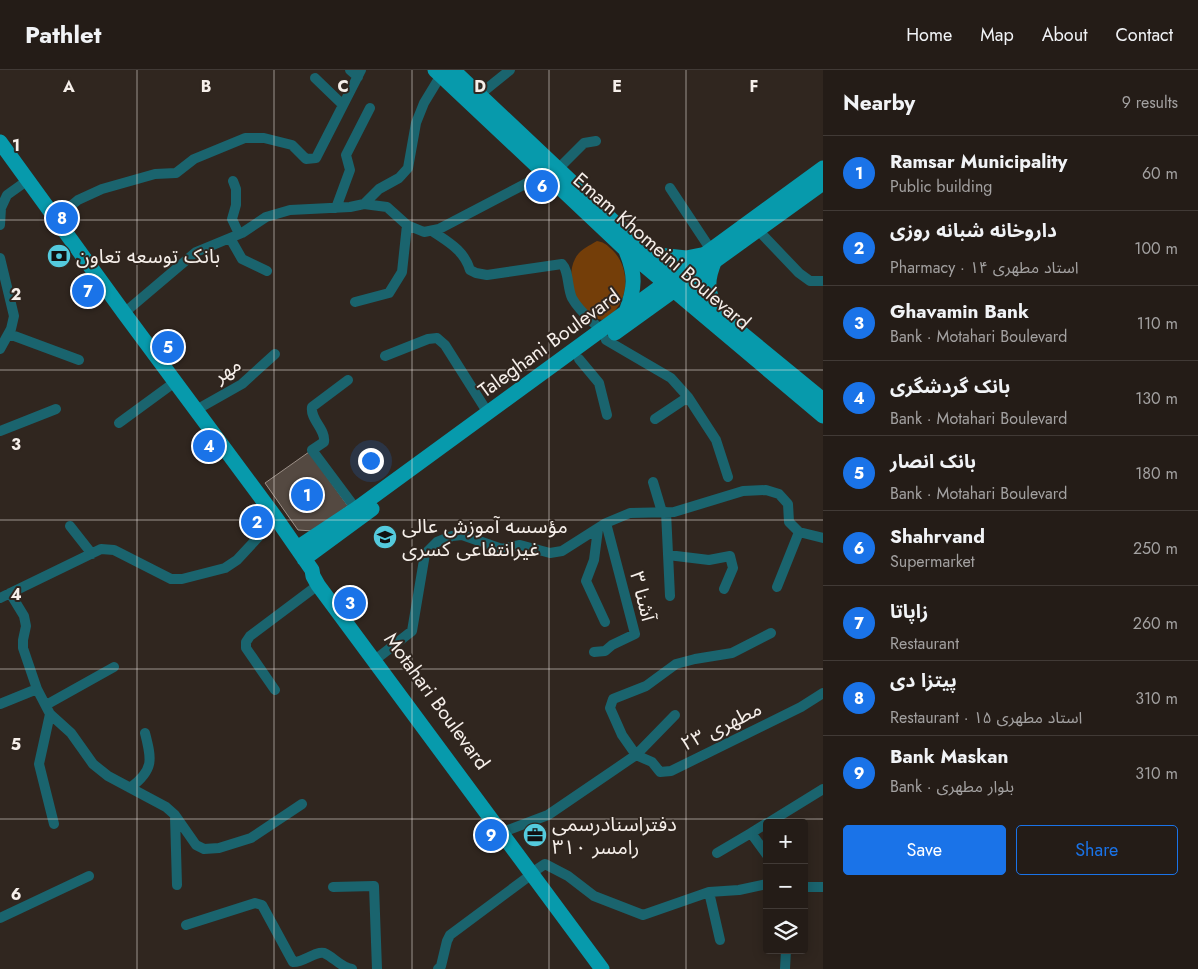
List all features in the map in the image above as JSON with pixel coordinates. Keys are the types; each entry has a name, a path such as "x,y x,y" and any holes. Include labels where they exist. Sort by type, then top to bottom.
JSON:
{"main road":[{"name":"Emam Khomeini Boulevard","path":"443,72 480,95 550,167 626,250 717,314 784,376 823,416"},
{"name":"Emam Khomeini Boulevard","path":"443,72 648,254 674,284 784,376 823,400"},
{"name":"Motahari Boulevard","path":"0,142 276,518 304,559 318,574 338,607 380,656 508,830 534,872 612,969"},
{"name":"Taleghani Boulevard","path":"304,559 547,376 674,284 823,168"},
{"name":"Taleghani Boulevard","path":"710,255 758,230 823,183"},
{"path":"626,250 632,266 634,282 632,296 626,312"},
{"path":"648,254 686,258 710,255 708,287 710,298 717,314"},
{"name":"Taleghani Boulevard","path":"304,559 356,509 488,413 578,359 626,312 674,284"},
{"path":"304,559 318,585 338,607 534,872 602,969"}],"street":[{"path":"480,95 510,70"},
{"path":"56,218 78,200 102,189 155,174 176,173 194,159 245,138 264,138 292,145 306,159 316,158 343,105 356,72"},
{"path":"364,204 379,189 400,178 408,168 416,124 424,103 443,72"},
{"path":"315,78 343,105"},
{"path":"336,208 350,170 346,155 370,108"},
{"path":"124,313 196,252 235,236 266,217 290,210 350,207 364,204 387,207 407,225 424,232 432,231 527,183 584,143 596,141"},
{"path":"0,225 1,208 7,195 28,180"},
{"path":"233,181 236,189 236,204 232,219 242,260 267,272"},
{"path":"670,188 710,255"},
{"path":"354,302 389,293 402,272 407,225"},
{"path":"758,230 799,273 810,281 823,281"},
{"path":"432,231 461,251 468,260 470,270 476,274 487,276 562,264 566,268 567,284 572,297 580,310 603,335 671,378 688,397 716,440 728,478"},
{"path":"0,258 14,316 9,334 0,349"},
{"path":"9,334 79,360"},
{"path":"384,356 428,338 438,338 445,345 488,413"},
{"name":"مهر","path":"196,410 242,384 275,354"},
{"path":"578,359 599,383 607,415"},
{"path":"348,380 312,407 311,412 325,436 324,442 312,450 356,509"},
{"path":"118,423 175,382"},
{"path":"655,420 688,397"},
{"path":"0,431 56,409"},
{"path":"654,482 667,512 670,596"},
{"path":"380,656 412,631 425,554 437,542 452,536 462,535 502,549 520,545 550,553 562,551 602,526 630,513 667,512 743,491 766,490 779,494 788,504 789,522 799,532 823,538"},
{"path":"276,518 237,560 225,568 182,580 171,579 114,550 101,549 5,596 24,616 26,626 23,648 37,689 48,709 71,733 93,764 108,776 166,807 175,815 196,845 204,849 219,848 251,838 302,804"},
{"path":"70,526 92,554"},
{"path":"602,526 594,560 586,581 605,622"},
{"name":"آشنا ۳","path":"594,652 605,651 612,645 636,634 602,526"},
{"path":"777,587 799,532"},
{"path":"668,555 709,560 730,556 733,568 724,589"},
{"path":"275,690 246,648 246,642 258,630 318,585"},
{"path":"636,755 622,735 610,708 613,699 646,686 676,664 732,653 771,633"},
{"path":"54,824 39,764 48,709 114,667"},
{"path":"0,704 37,689"},
{"name":"مطهری ۲۳","path":"636,755 652,762 660,772 671,771 801,706 823,693"},
{"path":"508,830 548,815 636,755 675,715"},
{"path":"130,788 145,775 149,767 151,754 145,733"},
{"path":"774,819 823,789"},
{"path":"175,815 177,886"},
{"path":"717,853 763,826"},
{"path":"751,833 763,850"},
{"path":"438,969 441,966 450,936 545,864 568,876 594,896 643,915 709,892 739,890 763,885"},
{"path":"0,918 89,876"},
{"path":"333,887 374,886 377,969"},
{"path":"808,887 823,887"},
{"path":"709,892 720,940"},
{"path":"186,925 255,903 262,905 293,962 324,953 344,968 352,969"},
{"path":"784,969 786,954"}],"shaded area":[{"path":"597,241 606,244 617,256 625,276 623,297 611,314 602,320 591,317 584,311 573,290 571,274 572,266 579,253"}],"building":[{"path":"309,452 348,506 313,531 298,530 265,483"}],"place":[{"name":"Shahrvand","path":"542,186"},
{"name":"پیتزا دی","path":"62,218"},
{"name":"بانک توسعه تعاون","path":"59,256"},
{"name":"زاپاتا","path":"88,291"},
{"name":"بانک انصار","path":"168,347"},
{"name":"بانک گردشگری","path":"209,446"},
{"name":"Ramsar Municipality","path":"307,495"},
{"name":"داروخانه شبانه روزی","path":"257,522"},
{"name":"مؤسسه آموزش عالی غیرانتفاعی کسری","path":"385,537"},
{"name":"Ghavamin Bank","path":"350,603"},
{"name":"Bank Maskan","path":"491,835"},
{"name":"دفتراسنادرسمی ۳۱۰ رامسر","path":"535,835"}]}
